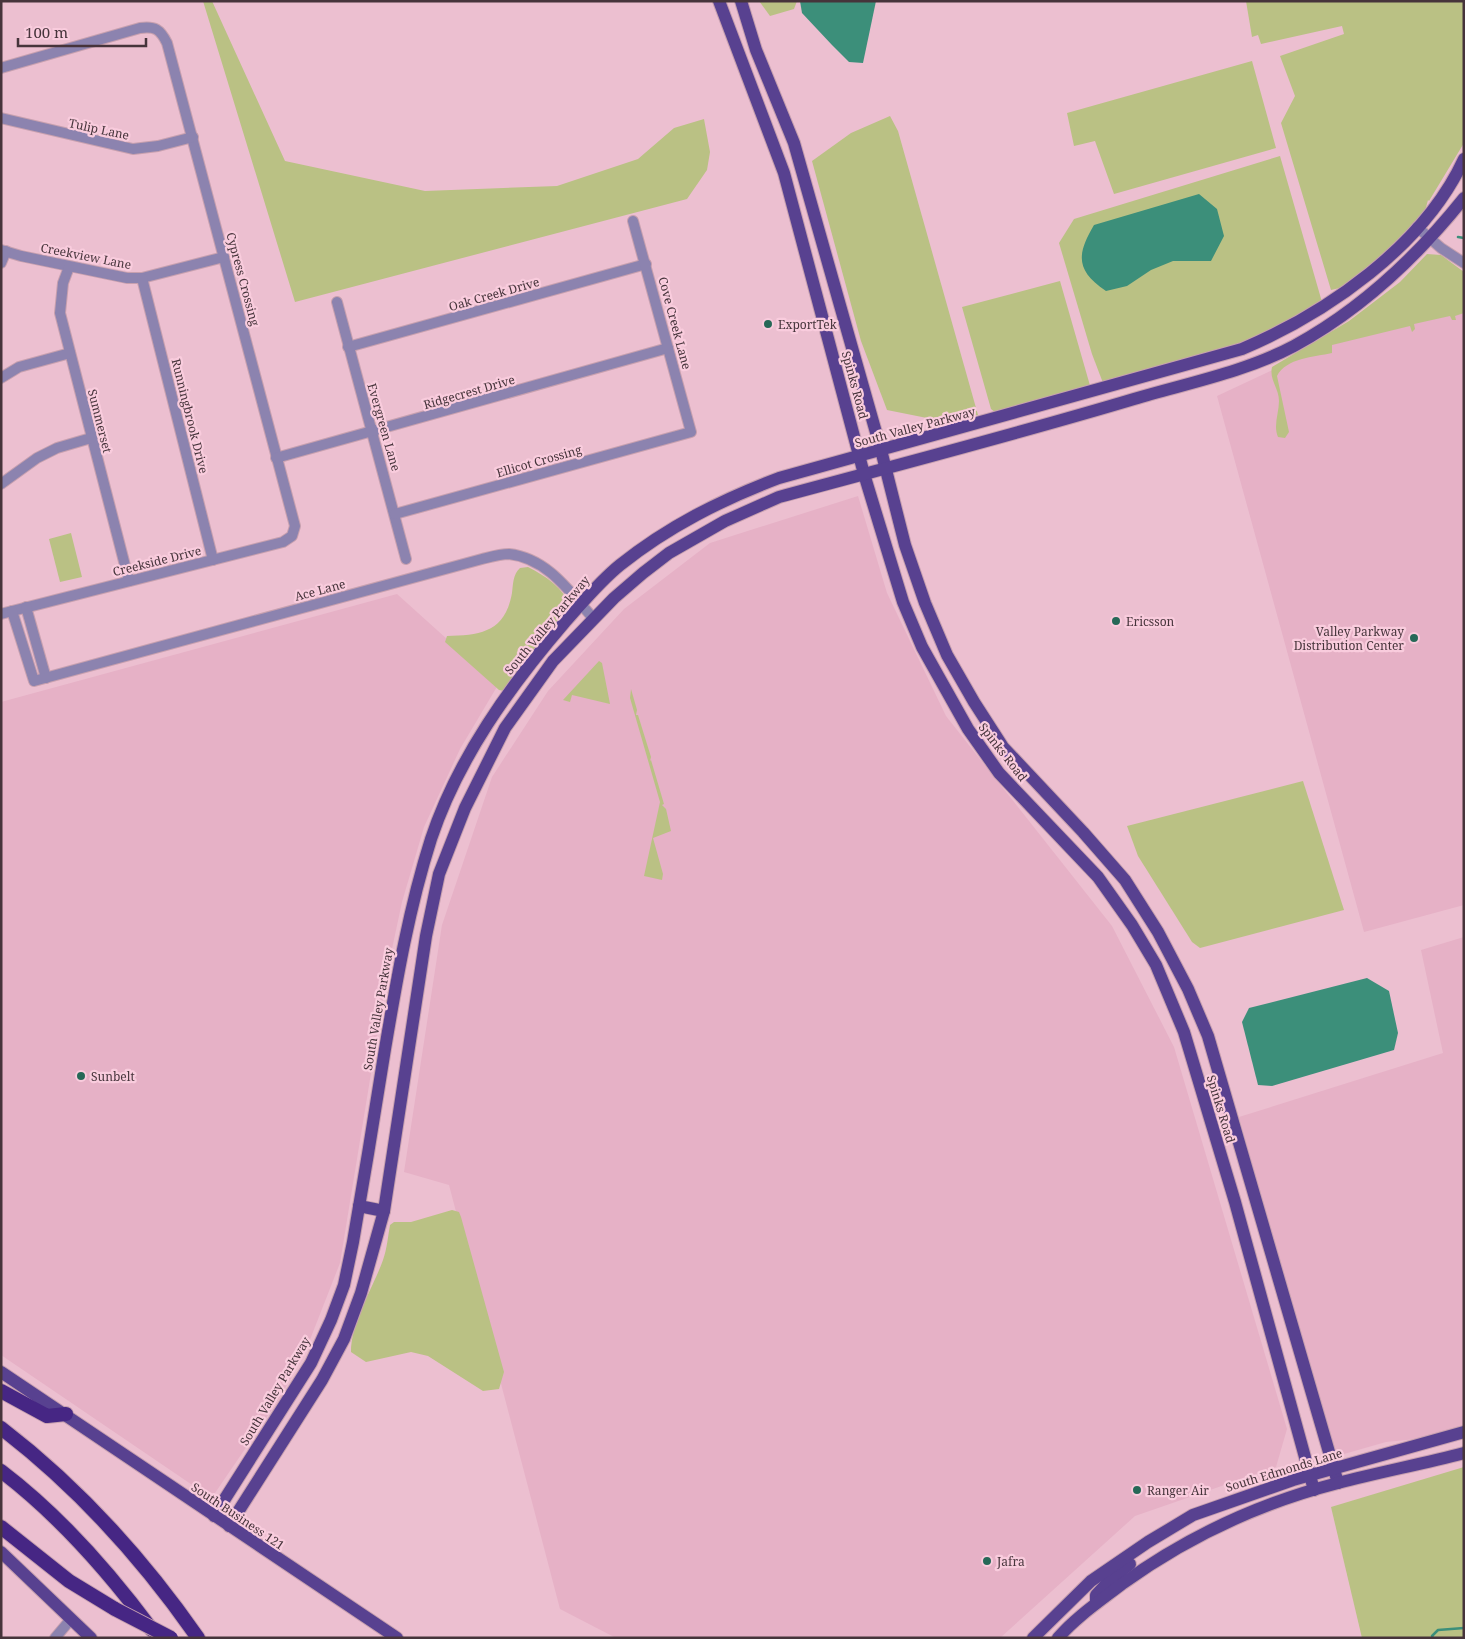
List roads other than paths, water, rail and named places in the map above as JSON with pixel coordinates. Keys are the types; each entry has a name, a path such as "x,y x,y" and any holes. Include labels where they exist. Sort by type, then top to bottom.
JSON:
{"highway":[{"path":"1,1391 47,1416 66,1414"},
{"path":"1,1428 48,1467 114,1532 145,1566 198,1638"},
{"path":"1,1471 74,1538 135,1607 158,1638"},
{"path":"1,1527 69,1581 171,1638"}],"main road":[{"name":"Spinks Road","path":"719,1 740,61 772,137 800,230 864,474 903,602 922,647 968,729 999,773 1098,878 1132,925 1156,965 1186,1042 1235,1202 1314,1490"},
{"name":"Spinks Road","path":"741,1 756,50 794,143 881,450 905,545 925,603 947,655 1003,747 1125,880 1188,989 1208,1036 1338,1483"},
{"name":"South Valley Parkway","path":"214,1516 315,1354 331,1320 344,1284 405,932 432,836 481,734 512,687 595,587 620,565 659,536 736,494 779,478 1096,391 1250,346 1294,325 1356,284 1417,227 1440,199 1464,159"},
{"path":"229,1526 322,1380 344,1339 361,1293 384,1211 426,936 440,874 465,808 505,728 553,661 614,598 669,553 724,521 779,497 1101,409 1254,364 1294,346 1368,298 1430,239 1464,198"},
{"path":"800,230 818,226"},
{"path":"1250,346 1254,364"},
{"path":"1096,391 1101,409"},
{"path":"448,801 465,808"},
{"path":"1051,829 1066,815"},
{"path":"1156,965 1170,956"},
{"path":"359,1206 384,1211"},
{"name":"South Business 121","path":"1,1372 397,1638"},
{"name":"South Edmonds Lane","path":"1032,1638 1092,1581 1193,1515 1310,1475 1464,1432"},
{"path":"1058,1638 1096,1603 1139,1572 1239,1516 1338,1483 1464,1453"},
{"path":"1,1552 91,1638"},
{"path":"1096,1603 1096,1596 1102,1587 1132,1562 1133,1553"}],"street":[{"name":"Cypress Crossing","path":"1,68 140,28 151,27 159,30 167,43 193,137 295,526 292,536"},
{"name":"Tulip Lane","path":"1,118 132,149 158,146 193,137"},
{"name":"Cove Creek Lane","path":"633,221 691,432"},
{"path":"1417,227 1464,264"},
{"name":"Creekview Lane","path":"3,250 110,276 142,278 224,257"},
{"path":"1,263 3,250"},
{"name":"Oak Creek Drive","path":"348,347 646,264"},
{"name":"Summerset","path":"68,267 62,283 60,313 129,581"},
{"name":"Runningbrook Drive","path":"142,278 213,560"},
{"name":"Evergreen Lane","path":"337,302 406,559"},
{"name":"Ridgecrest Drive","path":"276,458 668,348"},
{"path":"1,378 19,367 70,353"},
{"name":"Ellicot Crossing","path":"395,514 691,432"},
{"path":"1,484 37,458 57,448 91,438"},
{"name":"Creekside Drive","path":"1,614 283,542 292,536"},
{"name":"Ace Lane","path":"12,611 34,681 482,559 508,554 536,562 558,579 593,618"},
{"path":"26,607 46,678"},
{"path":"55,1638 71,1619"}],"waterway":[{"path":"1458,237 1464,238"},
{"path":"1433,1638 1432,1636 1438,1630 1464,1628"}],"place":[{"name":"ExportTek","path":"768,324"},
{"name":"Ericsson","path":"1116,621"},
{"name":"Valley Parkway Distribution Center","path":"1414,638"},
{"name":"Sunbelt","path":"81,1076"},
{"name":"Ranger Air","path":"1137,1490"},
{"name":"Jafra","path":"987,1561"}]}
